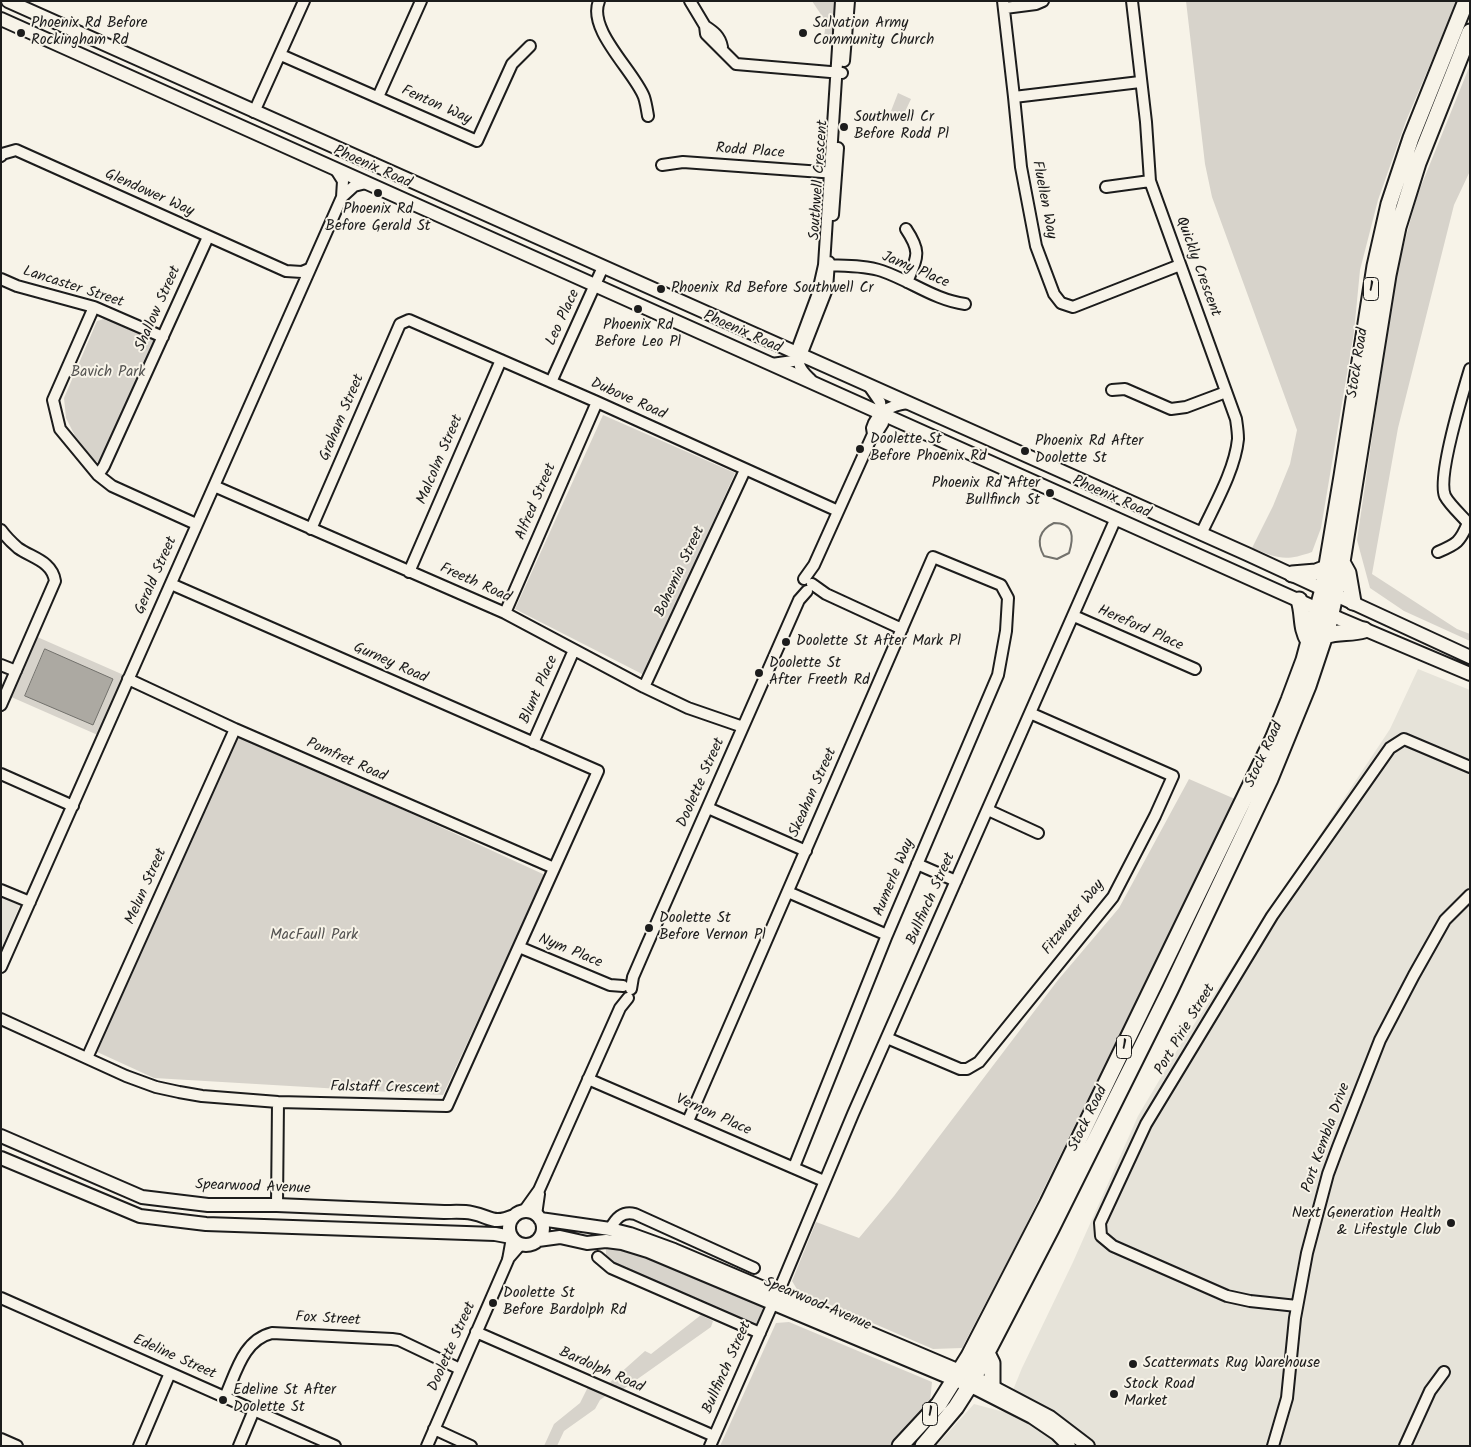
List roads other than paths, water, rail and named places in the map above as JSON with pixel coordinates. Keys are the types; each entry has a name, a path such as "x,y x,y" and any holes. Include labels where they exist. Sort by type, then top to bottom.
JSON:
{"highway":[{"name":"Stock Road","path":"1329,592 1326,568 1372,283 1382,233 1396,181 1411,138 1466,1"},
{"name":"Stock Road","path":"923,1446 934,1436 956,1407 965,1378 1290,700 1309,642 1324,612 1329,592 1342,562 1388,275 1398,227 1418,163 1470,32"},
{"path":"1342,562 1348,573 1353,602"},
{"path":"1292,574 1316,572 1326,568"},
{"path":"1299,600 1303,614 1303,632 1309,642"},
{"name":"Stock Road","path":"900,1446 987,1353 1051,1229 1170,990 1270,779 1298,713 1325,636 1324,612"},
{"path":"1325,636 1340,632 1353,633 1364,630"},
{"path":"987,1353 992,1363 992,1386"}],"main road":[{"name":"Phoenix Road","path":"8,1 799,356 1292,574 1470,657"},
{"name":"Phoenix Road","path":"1,20 1364,630 1470,674"},
{"path":"108,68 116,50"},
{"name":"Spearwood Avenue","path":"1,1136 142,1197 208,1205 277,1205 465,1212 494,1220 529,1215 630,1234 674,1250 865,1343 992,1386 1050,1417 1088,1446"},
{"name":"Spearwood Avenue","path":"1,1158 140,1216 206,1224 495,1234 530,1244 538,1240 560,1237 586,1243 606,1241 629,1244 648,1250 775,1298"},
{"path":"206,1224 208,1205"},
{"path":"515,1240 509,1226 529,1215 543,1230 538,1240"},
{"name":"Spearwood Avenue","path":"965,1378 1032,1417 1057,1434 1069,1446"}],"street":[{"path":"254,112 304,1"},
{"path":"378,97 421,1"},
{"path":"599,1 597,8 600,26 644,96 648,116"},
{"path":"690,1 705,26 715,32 721,41 723,50 736,64 840,73"},
{"name":"Southwell Crescent","path":"799,356 798,345 818,296 826,265 840,73 842,1"},
{"name":"Southwell Crescent","path":"840,73 849,1"},
{"path":"1004,5 1036,4 1043,1"},
{"name":"Quickly Crescent","path":"1132,1 1146,122 1150,181 1236,419 1238,437 1236,452 1201,534"},
{"name":"Fluellen Way","path":"1004,5 1021,167 1036,246 1054,294 1061,303 1073,307 1180,265"},
{"name":"Fenton Way","path":"281,54 477,141 512,64 530,46"},
{"path":"1014,97 1140,82"},
{"name":"Glendower Way","path":"1,156 16,150 286,271 302,272 309,269"},
{"name":"Rodd Place","path":"662,164 683,162 833,173"},
{"path":"336,170 343,181 342,197"},
{"path":"1106,187 1150,181"},
{"path":"342,197 354,186 366,183"},
{"name":"Gerald Street","path":"1,967 342,197"},
{"path":"906,229 915,242 917,250 916,260 907,282"},
{"name":"Shallow Street","path":"98,475 104,466 208,236"},
{"name":"Jamy Place","path":"826,265 882,271 948,302 965,304"},
{"name":"Leo Place","path":"551,382 603,267"},
{"path":"286,271 298,286 298,294"},
{"name":"Lancaster Street","path":"1,279 17,286 94,307 162,337"},
{"path":"94,307 53,400 60,429 98,475 112,486 196,524"},
{"name":"Dubove Road","path":"405,322 409,320 501,360 838,511"},
{"name":"Graham Street","path":"311,529 400,324 405,322"},
{"path":"772,364 793,361 799,356"},
{"path":"799,356 799,364 802,370 815,384"},
{"name":"Malcolm Street","path":"409,572 501,360"},
{"path":"1438,552 1461,539 1469,523 1445,496 1443,483 1452,430 1470,369"},
{"path":"869,386 880,402 883,414"},
{"path":"1112,390 1125,389 1172,409 1186,407 1226,392"},
{"name":"Alfred Street","path":"505,613 597,402"},
{"path":"883,414 890,407 908,403"},
{"name":"Doolette Street","path":"529,1215 620,1008 624,991 633,977 873,434 883,423 883,414"},
{"name":"Bohemia Street","path":"644,687 745,470"},
{"name":"Freeth Road","path":"214,486 505,613 644,687 688,708 720,720 724,725 742,730"},
{"name":"Bullfinch Street","path":"712,1441 824,1181 1116,518"},
{"path":"1,530 20,549 47,565 54,574 55,581 1,705"},
{"name":"Skeahan Street","path":"688,1121 933,557 1001,585 1008,598"},
{"name":"Gurney Road","path":"171,584 598,771"},
{"path":"807,585 902,629"},
{"name":"Aumerle Way","path":"794,1168 887,934 998,675 1006,631 1008,598"},
{"name":"Hereford Place","path":"1074,616 1195,669"},
{"name":"Blunt Place","path":"533,743 574,650"},
{"path":"1,665 16,671"},
{"name":"Pomfret Road","path":"128,679 554,868"},
{"name":"Fitzwater Way","path":"887,1038 960,1069 967,1069 979,1062 1113,897 1170,784 1173,776 1030,713"},
{"name":"Melun Street","path":"87,1058 235,728"},
{"name":"Port Pirie Street","path":"1297,1306 1250,1301 1227,1296 1113,1246 1101,1236 1100,1223 1146,1124 1272,916 1390,748 1404,739 1470,767"},
{"name":"Falstaff Crescent","path":"1,1019 156,1087 202,1096 278,1102 447,1106 598,771"},
{"path":"1,774 73,806"},
{"path":"708,808 806,851"},
{"path":"988,810 1038,833"},
{"path":"917,864 956,881"},
{"path":"1,890 30,902"},
{"path":"788,892 887,934"},
{"name":"Port Kembla Drive","path":"1273,1446 1287,1398 1297,1306 1307,1253 1328,1174 1380,1040 1445,920 1470,895"},
{"name":"Nym Place","path":"519,947 624,991"},
{"name":"Vernon Place","path":"588,1079 824,1181"},
{"path":"277,1205 278,1102"},
{"name":"Spearwood Avenue","path":"610,1229 619,1216 630,1213 635,1214 754,1268"},
{"name":"Doolette Street","path":"427,1446 515,1240"},
{"path":"598,1257 611,1268 760,1333"},
{"name":"Edeline Street","path":"1,1298 335,1446"},
{"name":"Bardolph Road","path":"476,1332 712,1441"},
{"name":"Fox Street","path":"225,1397 250,1345 264,1335 272,1333 399,1340 460,1369"},
{"path":"1405,1446 1430,1391 1444,1372"},
{"path":"138,1446 170,1373"},
{"path":"239,1446 254,1410"},
{"path":"434,1429 471,1446"},
{"path":"1,1439 17,1446"}],"waterway":[{"path":"1054,523 1065,525 1069,528 1072,536 1069,553 1057,559 1044,556 1040,546 1042,533 1054,523"}],"place":[{"name":"Phoenix Rd Before Rockingham Rd","path":"21,33"},
{"name":"Salvation Army Community Church","path":"803,33"},
{"name":"Southwell Cr Before Rodd Pl","path":"844,127"},
{"name":"Phoenix Rd Before Gerald St","path":"378,193"},
{"name":"Phoenix Rd Before Southwell Cr","path":"661,289"},
{"name":"Phoenix Rd Before Leo Pl","path":"638,309"},
{"name":"Doolette St Before Phoenix Rd","path":"860,449"},
{"name":"Phoenix Rd After Doolette St","path":"1025,451"},
{"name":"Phoenix Rd After Bullfinch St","path":"1050,493"},
{"name":"Doolette St After Mark Pl","path":"786,642"},
{"name":"Doolette St After Freeth Rd","path":"759,673"},
{"name":"Doolette St Before Vernon Pl","path":"649,928"},
{"name":"Next Generation Health & Lifestyle Club","path":"1451,1223"},
{"name":"Doolette St Before Bardolph Rd","path":"493,1303"},
{"name":"Scattermats Rug Warehouse","path":"1133,1364"},
{"name":"Stock Road Market","path":"1114,1394"},
{"name":"Edeline St After Doolette St","path":"223,1400"}],"park label":[{"name":"Bavich Park","path":"108,373"},
{"name":"MacFaull Park","path":"314,936"}]}
